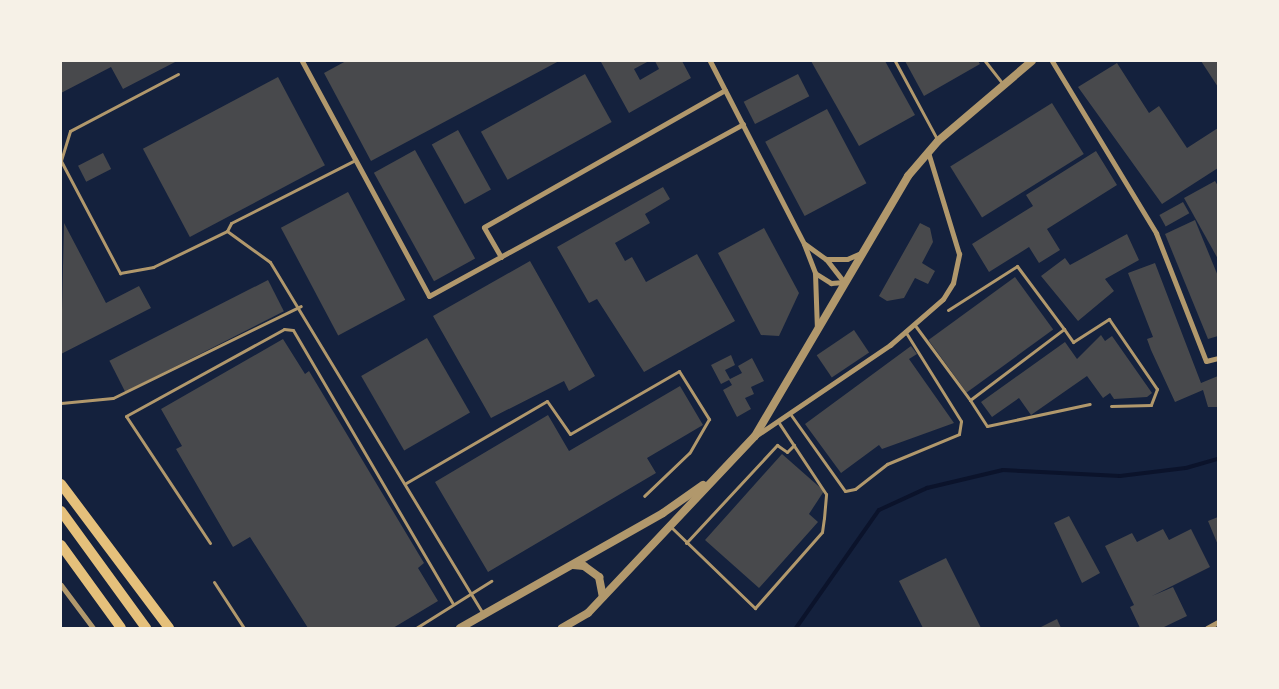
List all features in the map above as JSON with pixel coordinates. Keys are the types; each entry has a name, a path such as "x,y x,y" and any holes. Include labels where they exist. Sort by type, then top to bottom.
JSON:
{"highway":[{"path":"61,484 169,628"},
{"path":"61,511 146,628"},
{"path":"61,545 121,628"}],"street":[{"path":"302,61 429,296 743,124"},
{"path":"710,61 804,244 815,273 817,329"},
{"path":"562,628 588,613 671,527 713,478 755,436 893,197 938,141 1032,61"},
{"path":"1052,61 1156,233 1206,361 1218,358"},
{"path":"501,257 484,227 725,90"},
{"path":"755,436 791,415 905,331 942,299 953,283 959,254 928,152"},
{"path":"804,244 826,259 844,282"},
{"path":"826,259 847,259 861,253"},
{"path":"815,273 832,282 844,282"},
{"path":"460,628 572,565 713,478"},
{"path":"572,565 584,566 599,577 603,597"},
{"path":"61,585 93,628"},
{"path":"1207,628 1218,622"}],"lane":[{"path":"894,61 938,141"},
{"path":"985,61 1003,85"},
{"path":"178,74 70,131 61,161 120,273 153,267 227,231 231,222 355,160"},
{"path":"227,231 270,262 301,306 484,615"},
{"path":"948,310 1017,266 1073,342 1109,319 1157,389 1151,405 1111,406"},
{"path":"61,403 114,398 301,306"},
{"path":"913,323 988,426 1090,404"},
{"path":"210,543 126,416 284,329 293,330 453,604"},
{"path":"970,400 1064,329"},
{"path":"791,415 846,491 855,489 887,464 959,434 961,421 905,331"},
{"path":"406,483 547,401 570,434 679,371 709,419 689,453 644,496"},
{"path":"671,527 755,608 822,532 826,494 778,423"},
{"path":"686,543 777,445 787,452 794,445"},
{"path":"416,628 491,581"},
{"path":"214,582 244,628"}],"building":[{"path":"61,61 177,61 123,89 111,67 61,93"},
{"path":"346,61 559,61 371,161 324,73"},
{"path":"649,61 634,69 640,80 659,69 655,61 682,61 691,78 629,113 601,62"},
{"path":"811,61 885,61 915,115 859,146"},
{"path":"905,61 978,61 980,64 924,96"},
{"path":"1201,61 1218,61 1218,87"},
{"path":"1117,63 1149,113 1159,106 1187,148 1218,128 1218,168 1162,204 1078,87"},
{"path":"585,74 612,122 508,180 481,132"},
{"path":"798,74 809,96 755,124 744,102"},
{"path":"278,77 325,165 190,237 143,149"},
{"path":"1052,103 1084,154 982,217 950,167"},
{"path":"827,109 866,183 805,216 765,142"},
{"path":"458,130 491,189 465,204 432,145"},
{"path":"415,150 475,258 434,281 374,173"},
{"path":"1096,151 1117,185 1047,229 1060,250 1039,263 1029,247 989,272 972,244 1033,206 1026,195"},
{"path":"103,153 111,169 86,182 78,166"},
{"path":"1215,181 1218,186 1218,259 1184,198"},
{"path":"663,187 670,199 645,214 650,223 615,243 625,261 632,257 646,282 697,254 735,321 644,372 597,299 589,303 557,247"},
{"path":"348,192 405,300 338,335 281,228"},
{"path":"1183,202 1189,213 1166,226 1159,215"},
{"path":"1195,220 1218,276 1218,336 1208,339 1165,234"},
{"path":"64,223 106,303 139,286 151,308 61,354"},
{"path":"920,223 930,228 933,242 922,263 935,271 928,284 915,278 904,298 887,301 879,296"},
{"path":"764,228 799,293 779,336 761,335 718,253"},
{"path":"1127,234 1139,260 1105,279 1114,291 1078,321 1041,276 1065,258 1070,265"},
{"path":"530,261 595,376 569,391 564,381 491,418 433,316"},
{"path":"1155,263 1201,383 1218,376 1218,407 1208,407 1203,390 1175,402 1151,350 1147,339 1153,337 1128,273"},
{"path":"1015,277 1053,330 967,392 928,340"},
{"path":"268,280 284,311 125,392 109,361"},
{"path":"854,330 869,352 832,378 817,355"},
{"path":"1101,335 1105,341 1112,336 1152,393 1147,397 1114,399 1110,393 1103,398 1087,376 1031,415 1019,398 992,417 981,402 1065,342 1077,359"},
{"path":"427,338 470,412 404,450 361,376"},
{"path":"283,339 305,374 309,371 424,563 418,568 438,601 393,628 308,628 250,537 233,547 176,449 182,446 161,409"},
{"path":"911,346 917,354 909,359 954,423 882,449 879,445 841,473 805,424"},
{"path":"731,355 735,365 725,370 730,379 742,373 738,366 752,358 764,381 751,387 754,394 745,398 751,409 737,417 723,390 732,385 729,380 721,384 711,365"},
{"path":"680,386 703,425 647,458 656,473 488,572 435,482 548,415 569,451"},
{"path":"782,454 824,491 809,514 818,522 759,588 705,540"},
{"path":"1069,516 1100,573 1082,583 1054,523"},
{"path":"1218,517 1218,545 1208,521"},
{"path":"1163,529 1169,540 1191,529 1210,567 1152,596 1173,587 1187,616 1162,628 1140,628 1130,607 1134,605 1105,546 1132,533 1137,542"},
{"path":"946,558 981,628 923,628 899,581"},
{"path":"1057,619 1061,628 1039,628"}],"waterway":[{"path":"796,628 879,510 927,488 1003,470 1120,476 1186,468 1218,459"}]}
